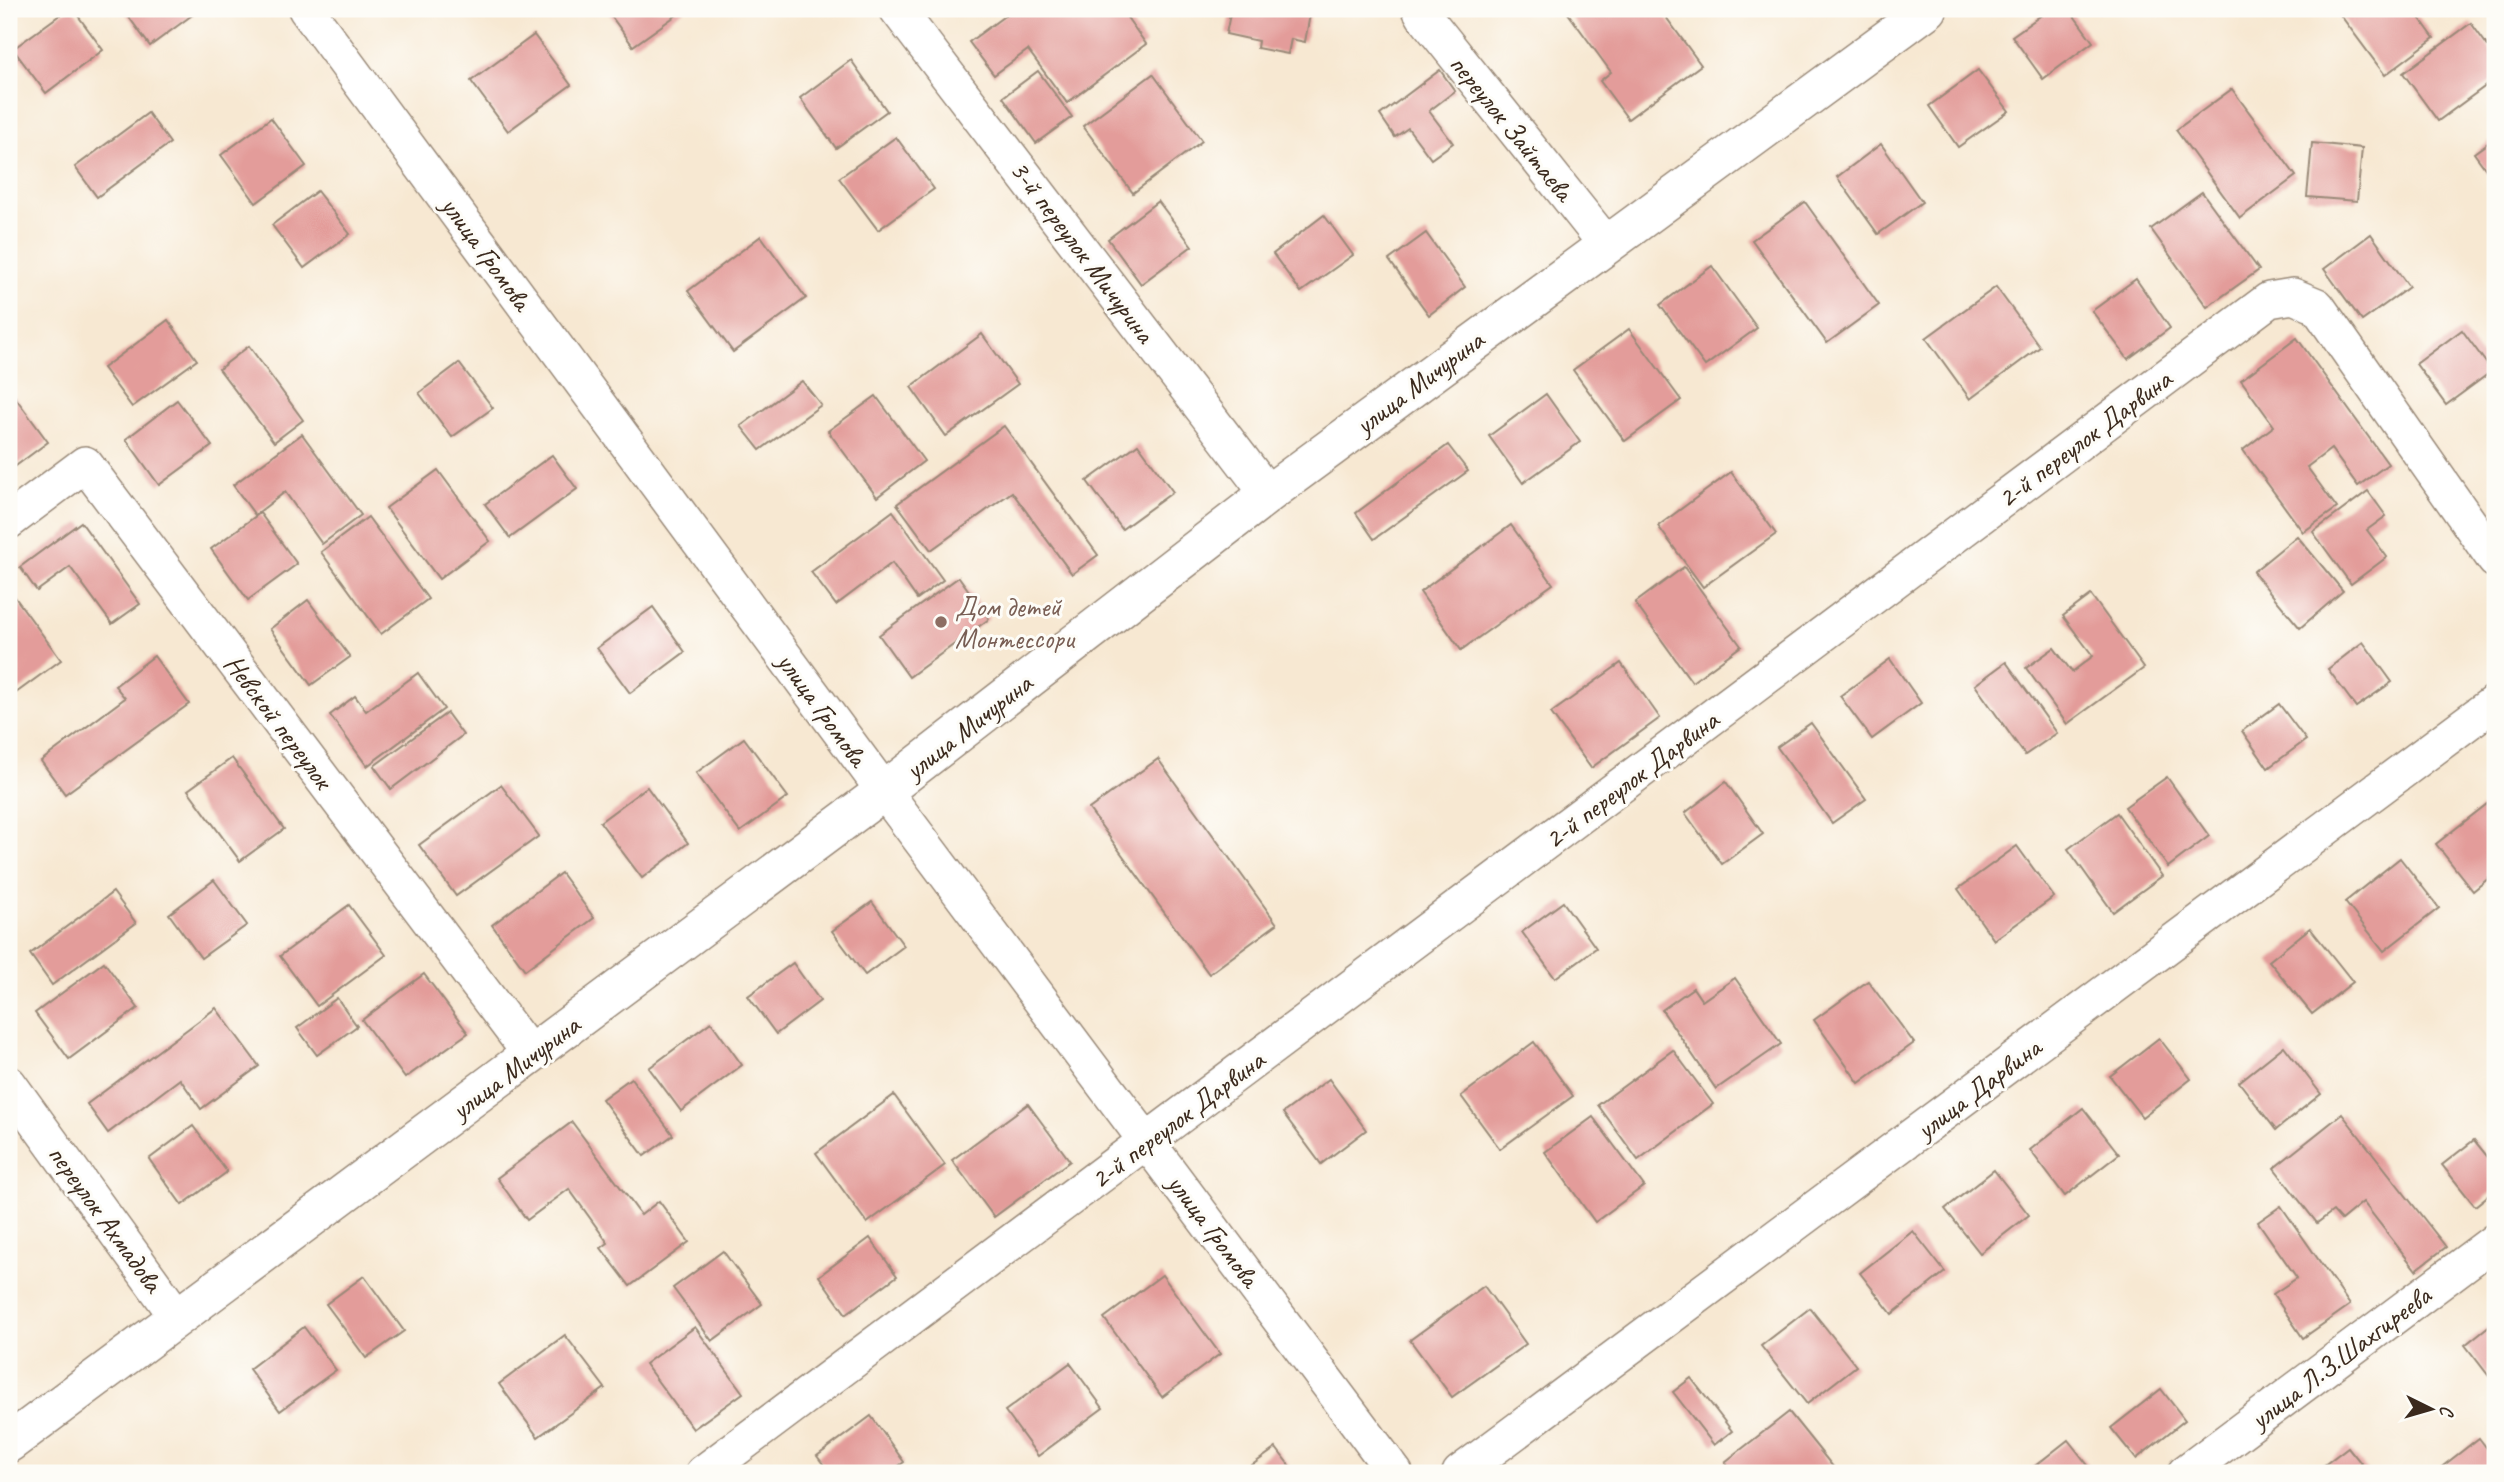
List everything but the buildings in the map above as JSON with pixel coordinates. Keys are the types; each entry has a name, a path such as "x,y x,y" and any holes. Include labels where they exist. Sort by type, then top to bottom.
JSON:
{"street":[{"name":"улица Громова","path":"306,9 884,792 1395,1473"},
{"name":"3-й переулок Мичурина","path":"897,9 1268,494"},
{"name":"переулок Зайтаева","path":"1420,9 1606,244"},
{"name":"улица Мичурина","path":"9,1443 884,792 1268,494 1928,9"},
{"name":"2-й переулок Дарвина","path":"704,1473 2269,300 2293,296 2317,306 2495,560"},
{"name":"Невской переулок","path":"9,521 85,464 531,1055"},
{"name":"улица Дарвина","path":"1460,1473 2495,702"},
{"name":"переулок Ахмадова","path":"9,1084 178,1318"},
{"name":"улица Л.З.Шахгиреева","path":"2185,1473 2495,1241"}],"place":[{"name":"Дом детей Монтессори","path":"941,622"}]}
